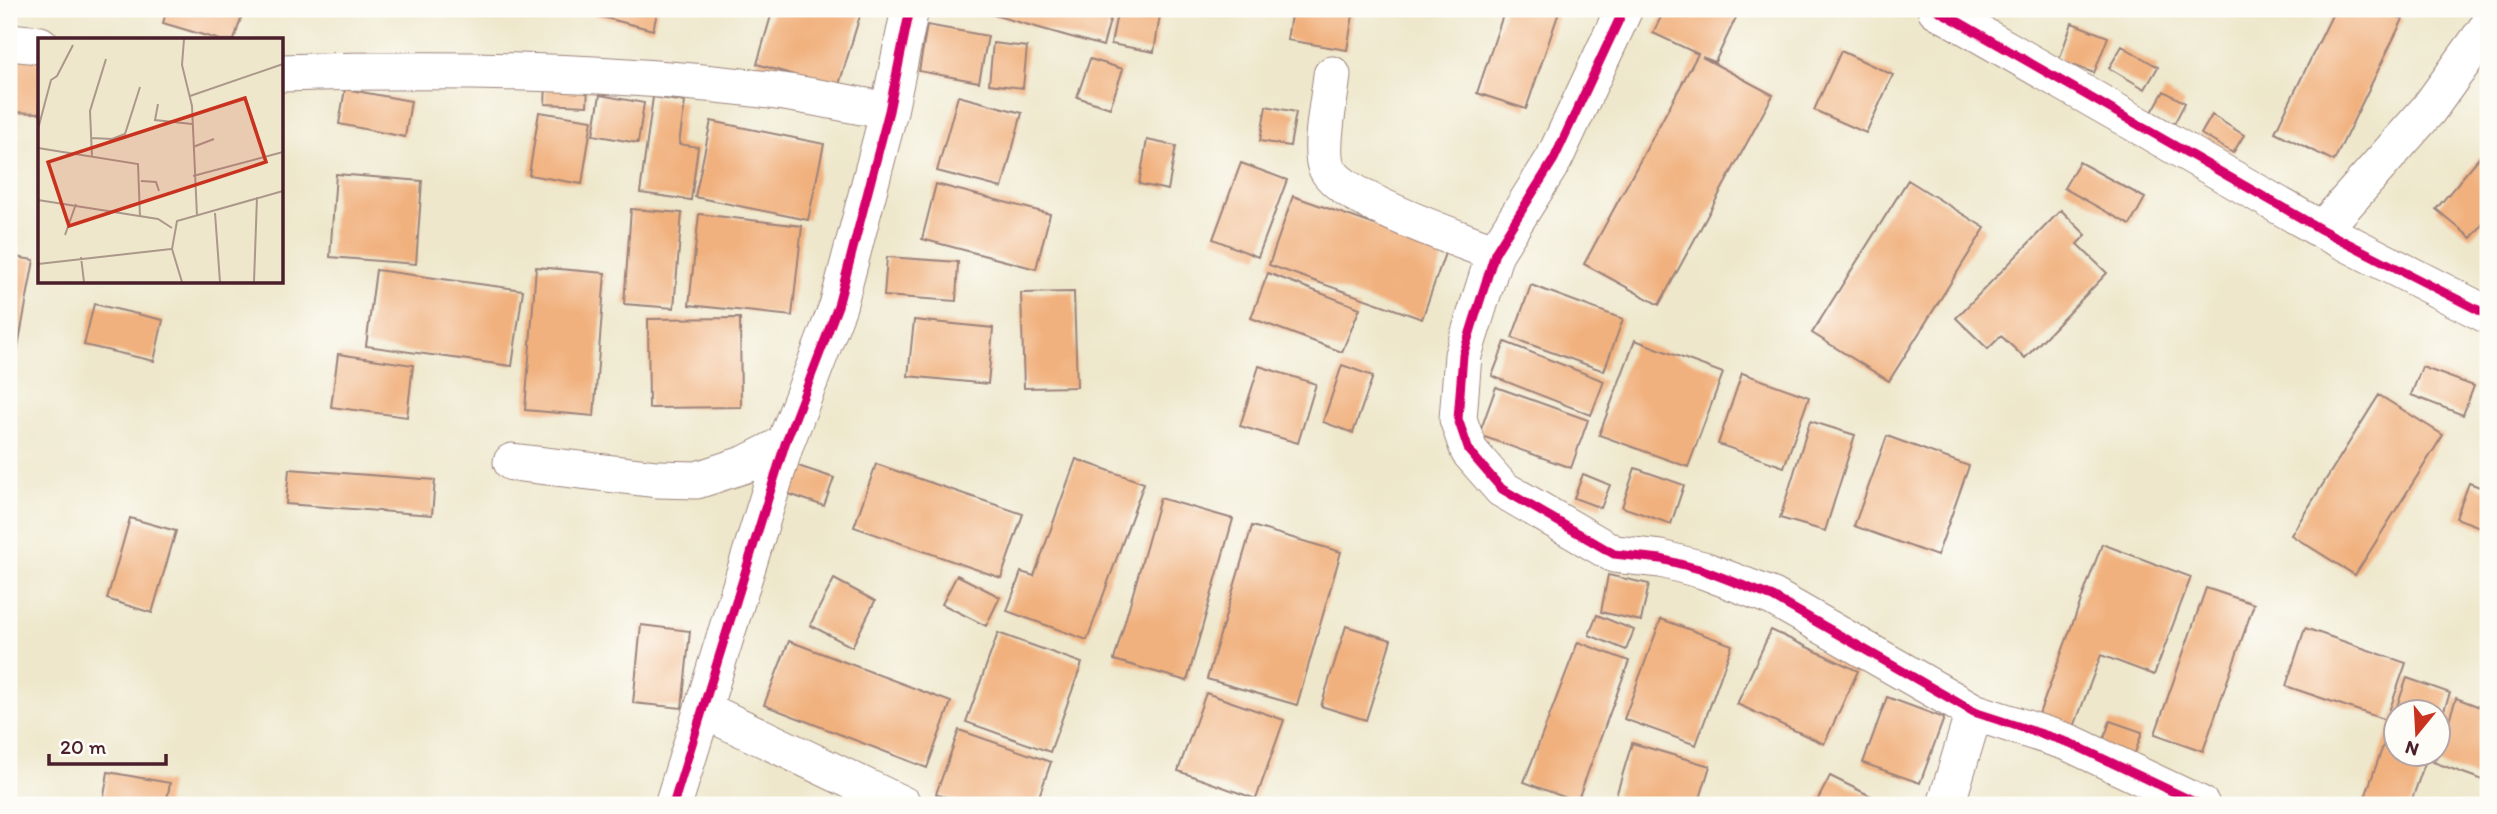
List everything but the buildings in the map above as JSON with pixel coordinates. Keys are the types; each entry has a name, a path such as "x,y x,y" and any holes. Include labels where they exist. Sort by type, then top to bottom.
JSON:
{"street":[{"path":"673,805 785,444 838,306 889,111 910,9"},
{"path":"1624,9 1554,159 1495,253 1463,355 1458,419 1469,451 1502,489 1614,554 1661,559 1703,570 1773,597 1973,712 2070,743 2201,805"},
{"path":"1936,9 2322,230 2488,315"},
{"path":"2322,230 2428,110 2488,27"},
{"path":"9,42 38,45"},
{"path":"284,73 373,71 578,74 772,90 889,111"},
{"path":"1332,75 1324,153 1326,167 1336,179 1364,200 1495,253"},
{"path":"512,462 657,479 697,480 746,464 785,444"},
{"path":"704,710 903,805"},
{"path":"1946,805 1973,712"}],"cycle path":[{"path":"673,805 785,444 838,306 889,111 910,9"},
{"path":"1624,9 1554,159 1495,253 1463,355 1458,419 1469,451 1502,489 1614,554 1661,559 1703,570 1773,597 1974,712 2070,743 2201,805"},
{"path":"1936,9 2322,230 2488,315"}]}
